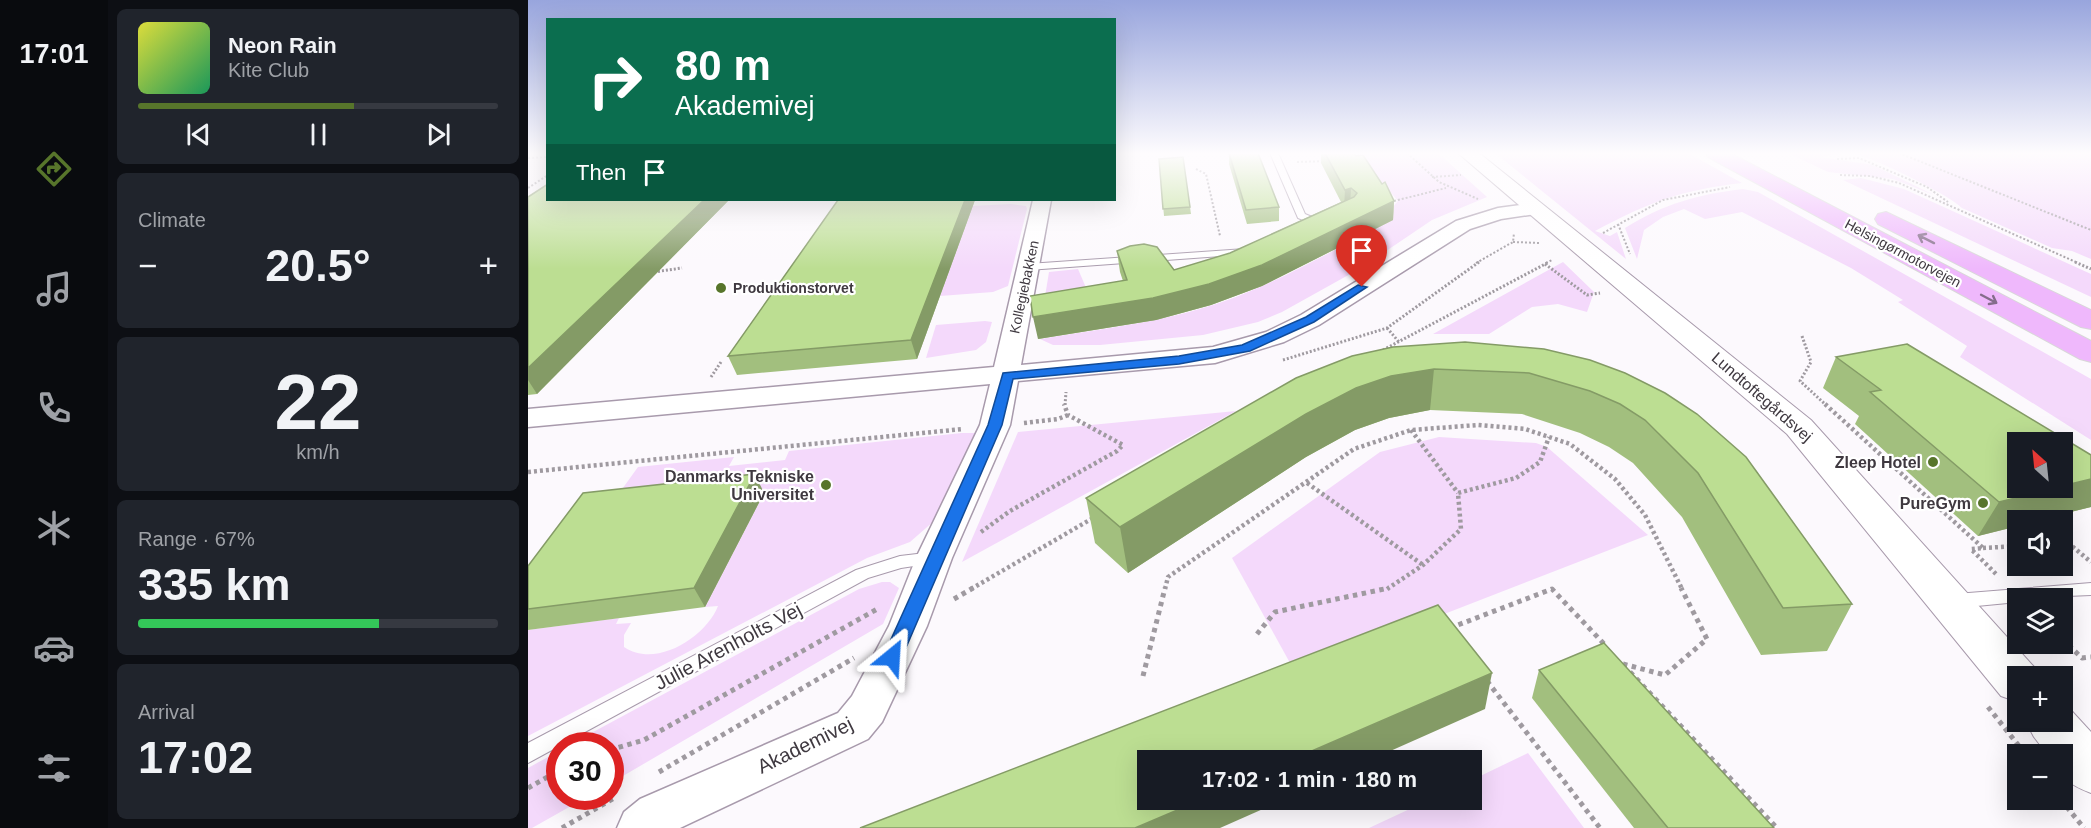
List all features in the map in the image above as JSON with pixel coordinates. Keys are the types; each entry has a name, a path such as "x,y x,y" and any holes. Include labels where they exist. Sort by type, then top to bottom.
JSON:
{"highway":[{"name":"Helsingørmotorvejen","path":"1788,192 2091,353"},
{"name":"Helsingørmotorvejen","path":"1832,192 2091,321"}],"street":[{"name":"Lundtoftegårdsvej","path":"1503,192 1528,219 1798,427 1836,466 1950,602 1999,690"},
{"name":"Kollegiebakken","path":"1007,375 1042,201"},
{"path":"528,418 1179,360 1246,348 1310,320 1463,225 1498,214 1528,219"},
{"name":"Akademivej","path":"632,810 657,815 853,726 867,709 908,626 930,570 995,425 1007,375"},
{"path":"2060,732 2091,769"}],"lane":[{"path":"1290,192 1300,216 1326,222 1301,233"},
{"path":"1029,267 1223,254 1257,249"},
{"name":"Julie Arenholts Vej","path":"528,754 862,574 900,562 930,570"},
{"path":"2073,591 2091,590"},
{"path":"1950,602 2007,596"}],"path":[{"path":"1210,192 1223,254"},
{"path":"1384,204 1432,192"},
{"path":"1456,192 1483,201"},
{"path":"1602,233 1671,198 1704,192"},
{"path":"1919,192 2091,269"},
{"path":"1932,192 1953,206"},
{"path":"1995,192 2091,230"},
{"path":"1281,361 1387,328 1471,266 1513,242 1513,228 1528,219"},
{"path":"1618,224 1631,258"},
{"path":"1379,352 1552,260"},
{"path":"1545,264 1587,295"},
{"path":"650,272 682,268"},
{"path":"1596,285 1605,293"},
{"path":"1387,328 1399,342"},
{"path":"1802,336 1811,363 1800,381 1983,548"},
{"path":"976,537 1010,511 1117,451 1123,445 1068,415 1064,403 1070,387"},
{"path":"528,472 1058,419 1068,415"},
{"path":"1143,676 1168,577 1354,449 1411,430 1478,425 1525,429 1570,444 1615,478 1645,515 1707,639 1665,675 1623,664"},
{"path":"1257,634 1275,612 1386,590 1423,565 1461,529 1458,493 1411,430"},
{"path":"1458,493 1516,478 1540,462 1550,437"},
{"path":"1307,483 1423,565"},
{"path":"908,626 1104,512"},
{"path":"2007,547 1971,549 2010,588"},
{"path":"2073,547 2091,562"},
{"path":"624,746 644,740 930,570"},
{"path":"1454,639 1447,630 1552,590 1777,828"},
{"path":"2073,649 2082,658 2091,657"},
{"path":"654,775 857,656"},
{"path":"1483,677 1600,828"},
{"path":"1999,690 2022,744"},
{"path":"528,788 546,778"},
{"path":"562,828 632,810"},
{"path":"2069,810 2084,828"}],"shaded area":[{"path":"1390,192 1481,192 1487,197 1432,220 1361,268 1282,312 1258,322 1203,335 1100,345 1053,345 1040,339 1139,323 1188,312 1236,297 1274,281 1384,224 1380,222 1398,201"},
{"path":"1543,192 1691,192 1649,205 1595,231 1610,236 1617,232 1626,259"},
{"path":"1758,192 2091,379 2091,440 1960,357 1967,346 1898,302 1903,300 1851,268 1742,212 1705,219 1684,209 1663,217 1644,230 1637,259 1625,228 1667,206 1711,194"},
{"path":"1868,192 1910,192 2091,274 2091,297"},
{"path":"1937,192 2091,192 2091,259 2072,251 2052,248 1962,208"},
{"path":"1011,204 1026,206 1027,209 1008,286 993,292 940,296 972,206"},
{"path":"1563,262 1594,292 1587,312 1558,304 1532,307 1489,334 1433,334"},
{"path":"1078,269 1090,297 1043,309 1049,272"},
{"path":"992,322 986,342 976,350 926,358 936,325"},
{"path":"1236,411 962,562 1018,432"},
{"path":"978,433 934,521 910,542 867,558 528,736 528,630 619,618 616,624 631,623 624,635 624,647 637,653 650,654 665,652 678,646 703,629 712,618 718,606 705,607 764,493 607,510 638,467 734,457 729,466 785,460 789,451"},
{"path":"1439,437 1536,443 1547,447 1648,535 1295,672 1232,558 1380,452"},
{"path":"882,582 890,582 899,588 883,624 624,775 624,732 593,732 859,589"},
{"path":"1528,753 1584,828 1369,828 1408,810 1482,810 1482,775"},
{"path":"546,758 546,810 564,810 532,828 528,828 528,768"}],"building":[{"path":"536,192 546,192 546,201 703,201 528,368 528,197"},
{"path":"1162,192 1188,192 1190,207 1163,209"},
{"path":"1241,192 1273,192 1279,207 1246,210"},
{"path":"1355,192 1390,192 1394,201 1262,265 1209,284 1153,298 1033,317 1030,296 1127,280 1117,251 1130,246 1144,244 1157,247 1174,270 1230,253 1354,197 1357,193"},
{"path":"837,201 965,201 911,340 728,356"},
{"path":"1465,342 1544,349 1590,360 1625,373 1665,393 1697,414 1746,457 1852,604 1783,608 1698,473 1645,420 1620,404 1590,391 1529,373 1434,369 1391,376 1356,388 1306,414 1120,527 1086,498 1296,378 1352,356 1393,347"},
{"path":"1907,344 2053,432 2007,432 2007,498 2016,498 1999,502 1870,392 1881,390 1836,357"},
{"path":"2073,444 2091,455 2091,479 2073,483"},
{"path":"755,474 694,588 528,609 528,566 583,493"},
{"path":"1438,605 1492,673 1314,750 1137,750 1137,810 1177,810 1135,828 860,828"},
{"path":"1604,643 1774,828 1668,828 1539,670"}],"place":[{"name":"Produktionstorvet","path":"721,288"},
{"name":"Zleep Hotel","path":"1933,462"},
{"name":"Danmarks Tekniske Universitet","path":"826,485"},
{"name":"PureGym","path":"1983,503"}],"route":[{"path":"892,657 908,626 934,558 995,425 1007,375 1179,360 1246,348 1310,320 1362,287"}]}
